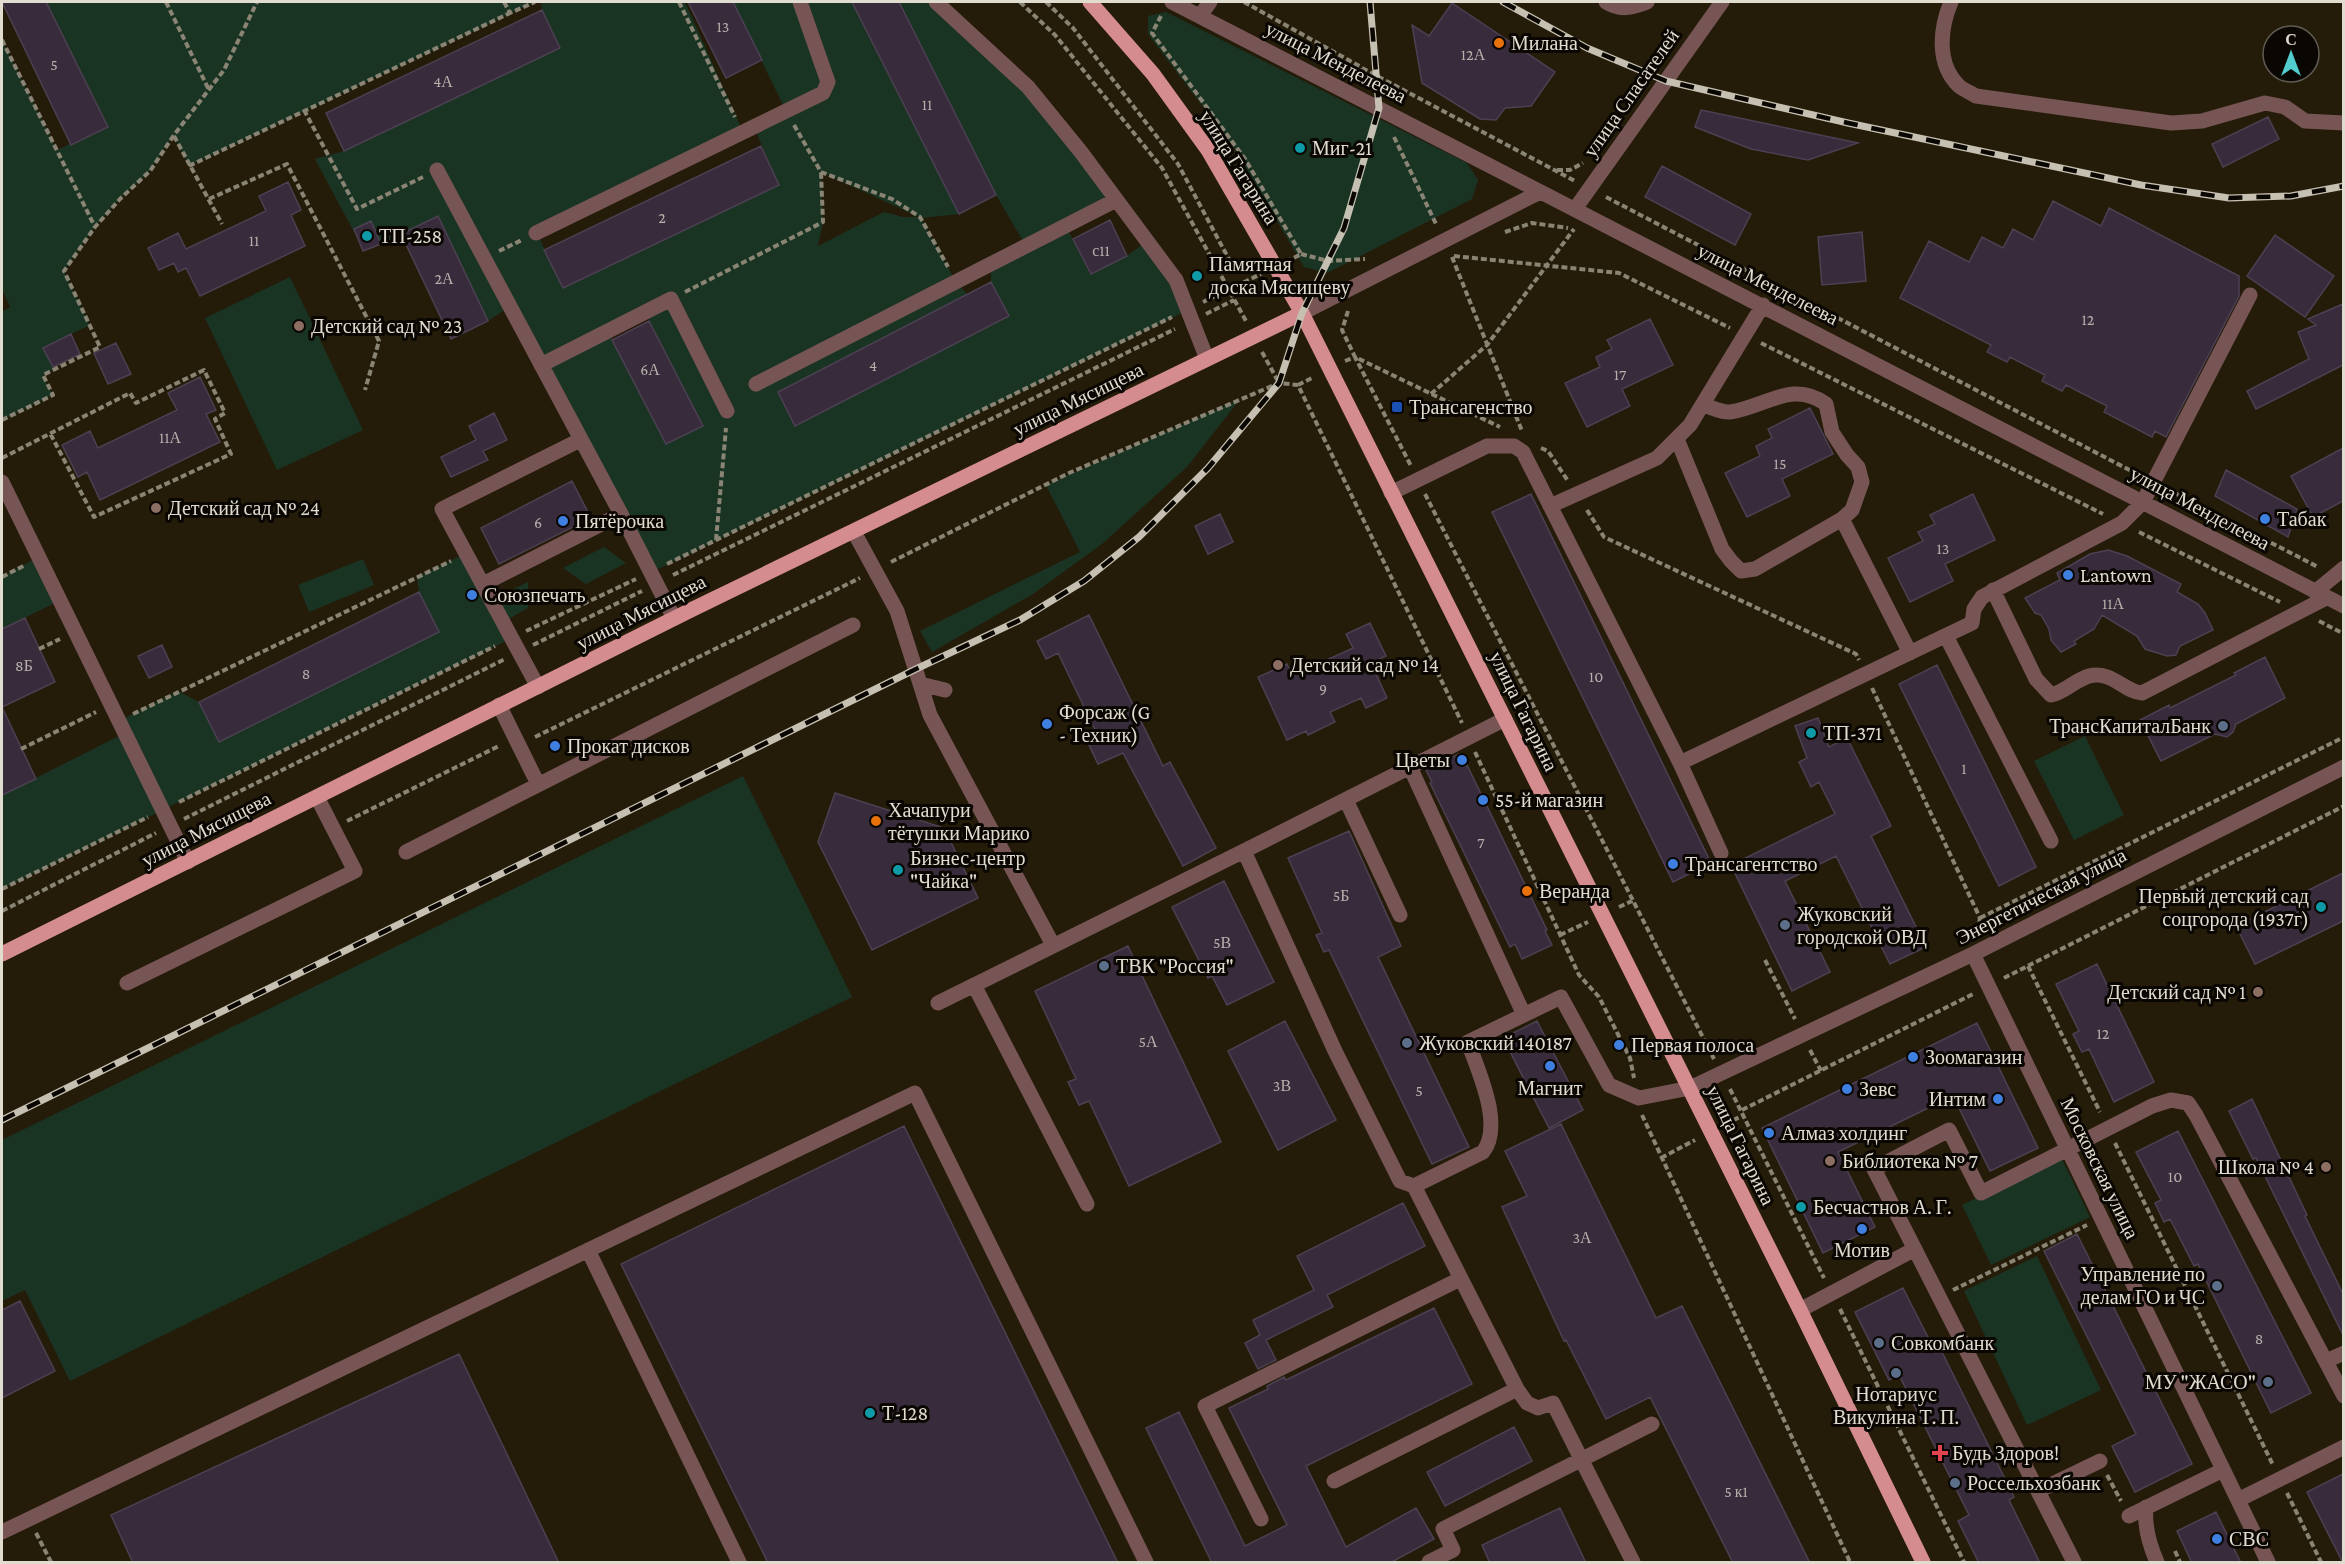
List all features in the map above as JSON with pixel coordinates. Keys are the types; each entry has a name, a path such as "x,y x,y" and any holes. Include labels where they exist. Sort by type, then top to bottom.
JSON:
{"main road":[{"name":"улица Гагарина","path":"1090,2 1153,75 1208,150 1302,313 1328,369 1690,1088 1923,1563"},
{"name":"улица Мясищева","path":"2,954 674,618 1302,313"}],"street":[{"path":"536,233 823,93 828,82 800,2"},
{"path":"936,2 1028,87 1081,152 1176,280 1207,359"},
{"path":"1200,16 1210,2"},
{"path":"1606,2 1615,8 1632,7 1647,2"},
{"name":"улица Спасателей","path":"1575,209 1722,2"},
{"path":"1951,2 1942,38 1943,62 1959,86 1976,96 2171,123 2202,121 2265,103 2285,107 2305,121 2343,123"},
{"name":"улица Менделеева","path":"1167,7 1200,16 2343,606"},
{"path":"437,170 674,618"},
{"path":"1302,313 1540,192"},
{"path":"756,384 1116,200"},
{"path":"1680,763 1972,623 1974,609 1982,597 2122,523 2143,502 2250,295"},
{"path":"541,365 671,299 728,411"},
{"path":"1550,506 1657,458 1690,425 1763,305"},
{"path":"1677,439 1722,549 1741,571 1755,569 1842,519 1852,510 1862,482 1858,467 1832,432 1826,404 1818,398 1796,394 1777,396 1744,409 1728,412 1703,405"},
{"path":"538,687 442,509 580,440"},
{"path":"1391,493 1477,450 1503,444 1514,446 1523,452 1680,763 1721,853"},
{"path":"2,482 188,862"},
{"path":"483,584 621,514"},
{"path":"1842,519 1910,653"},
{"path":"854,532 897,610 930,715 1053,945"},
{"path":"1993,590 2036,679 2051,695 2060,693 2089,676 2120,681 2135,693 2142,693 2320,595 2339,572"},
{"path":"406,852 853,625"},
{"path":"1946,636 2051,841"},
{"path":"920,684 945,690"},
{"path":"499,705 538,784"},
{"path":"938,1003 1505,719"},
{"path":"1410,767 1524,1015"},
{"name":"Энергетическая улица","path":"1639,1098 1690,1088 1722,1074 1973,954 2343,767"},
{"path":"127,983 356,871 317,797"},
{"path":"1346,800 1400,915"},
{"path":"1244,851 1335,1051 1400,1181 1414,1186 1517,1389 1527,1403 1538,1408 1553,1403 1633,1563"},
{"name":"Московская улица","path":"1973,954 2268,1563"},
{"path":"974,985 1087,1204"},
{"path":"1414,1186 1483,1152 1488,1145 1491,1123 1489,1101 1468,1042 1561,997 1609,1084 1639,1098"},
{"path":"2,1532 915,1093 1146,1563"},
{"path":"2074,1563 1874,1169 1949,1130 1981,1193 2152,1106 2171,1100 2188,1103 2343,1396"},
{"path":"1800,1310 1915,1249"},
{"path":"588,1250 739,1563"},
{"path":"1261,1519 1205,1406 1460,1279"},
{"path":"2326,1361 2343,1353"},
{"path":"1334,1481 1517,1389"},
{"path":"1429,1563 1453,1550 1443,1529 1652,1424"},
{"path":"2238,1500 2343,1447"},
{"path":"2038,1491 2100,1461"},
{"path":"2128,1516 2223,1470"},
{"path":"2146,1507 2145,1521 2149,1542 2157,1563"}],"path":[{"path":"166,2 209,90"},
{"path":"2,419 53,395 43,375 100,346 64,271 95,227 150,171 174,135 224,70 257,2"},
{"path":"504,2 510,13"},
{"path":"189,166 535,2"},
{"path":"679,2 743,132"},
{"path":"1020,2 1055,35 1162,168 1229,290"},
{"path":"1046,2 1073,28 1178,164 1232,265 1220,273"},
{"path":"1167,7 1152,33 1245,159 1301,254"},
{"path":"2,40 95,227"},
{"path":"1361,68 2146,478"},
{"path":"304,110 357,209 437,170"},
{"path":"671,299 823,222 821,172 787,111"},
{"path":"174,135 222,224"},
{"path":"209,199 287,164 379,341 365,390"},
{"path":"821,172 892,199 920,217 956,282"},
{"path":"1431,394 1487,345 1575,229 1532,223 1498,235"},
{"path":"484,258 536,233"},
{"path":"1441,262 1461,252"},
{"path":"2,889 512,638 653,578 1190,315 1229,290 1301,254 1328,261 1371,259"},
{"path":"1452,256 1526,440"},
{"path":"2,911 519,652 653,578 716,540 1190,315 1234,300"},
{"path":"1358,305 1348,311 1342,330 1355,357 1742,1110 1964,1563"},
{"path":"333,828 874,571 1070,473 1279,383 1298,385 1355,357 1505,430"},
{"path":"2,458 51,433 130,393 136,404 204,370 225,413 215,419 231,454 94,517 51,433"},
{"path":"1298,385 1469,738 1579,975 1599,997 1630,1058 1642,1114 1661,1158 1851,1563"},
{"path":"716,540 728,411"},
{"path":"1533,444 1548,451 1604,537 1856,654 1980,918 1973,954"},
{"path":"2167,489 2339,572"},
{"path":"119,721 466,553"},
{"path":"2,577 38,557"},
{"path":"21,749 111,705"},
{"path":"1980,918 2343,737"},
{"path":"1742,1110 2343,807"},
{"path":"1560,935 1602,916"},
{"path":"1765,960 1821,1071"},
{"path":"2028,966 2321,1563"},
{"path":"1661,1158 1710,1131"},
{"path":"1939,1297 2101,1218"},
{"path":"2100,1461 2128,1516"},
{"path":"29,1519 51,1563"}],"green space":[{"path":"46,2 535,2 189,166 173,136 150,171 95,227 64,271 90,325 43,348 54,369 43,376 53,395 2,420 2,312 10,307 2,289 2,40 57,150 108,126"},
{"path":"541,2 685,2 743,132 537,233 563,288 779,185 754,127 786,111 733,2 852,2 959,214 921,218 956,282 968,295 795,426 1008,316 991,282 991,264 1026,246 996,195 899,2 936,2 1028,87 1116,200 1066,226 1090,274 1127,256 1147,241 1188,310 650,573 509,307 488,321 438,216 381,244 371,221 354,232 315,159 344,151 560,48 542,10","holes":["821,172 919,217 903,217 884,212 818,246 823,222","647,312 649,321 703,425 666,444 609,331"]},
{"path":"1166,12 1467,163 1478,180 1472,199 1327,273 1304,267 1235,149 1148,34 1148,16"},
{"path":"290,277 363,430 277,470 205,318"},
{"path":"1240,399 1187,467 1102,544 1033,594 932,652 920,631 1080,552 1046,485"},
{"path":"604,547 626,563 586,584 563,568"},
{"path":"466,553 491,600 528,582 528,608 503,622 512,638 2,889 2,795 125,733 119,721 178,691 199,702 219,741 439,632 419,592 417,577"},
{"path":"38,557 59,601 2,629 2,577"},
{"path":"363,559 374,585 309,612 298,585"},
{"path":"2085,736 2124,815 2074,840 2034,761"},
{"path":"743,776 852,997 70,1381 25,1290 2,1301 2,1140"},
{"path":"2061,1157 2090,1217 1991,1265 1962,1205"},
{"path":"2037,1256 2101,1390 2027,1425 1964,1291"}],"building":[{"path":"2,2 46,2 108,127 71,145"},
{"path":"688,2 733,2 762,60 726,78"},
{"path":"852,2 899,2 996,195 959,214"},
{"path":"1452,3 1555,72 1531,106 1505,108 1496,120 1480,119 1422,83 1412,25 1429,36"},
{"path":"542,10 560,48 344,151 326,113"},
{"path":"1701,110 1858,143 1808,160 1751,149 1695,127"},
{"path":"2268,117 2279,139 2223,167 2212,144"},
{"path":"761,146 779,185 563,288 544,250"},
{"path":"1662,166 1751,214 1735,245 1645,197"},
{"path":"288,182 301,210 291,215 305,246 200,296 186,268 178,272 174,263 159,270 148,248 178,233 186,249 266,211 259,196"},
{"path":"2053,201 2101,226 2109,208 2239,276 2239,296 2166,437 2155,431 2152,437 2104,412 2107,406 2066,385 2062,391 2042,381 2045,375 2010,357 2007,362 1987,352 1991,345 1900,298 1929,241 1969,262 1982,237 2003,248 2013,229 2033,240"},
{"path":"438,216 488,321 451,339 401,234"},
{"path":"1110,220 1127,256 1091,274 1073,239"},
{"name":"ТП-258","path":"371,221 381,244 363,251 354,229"},
{"path":"1862,232 1866,281 1822,285 1818,237"},
{"path":"2275,235 2334,276 2305,317 2247,276"},
{"path":"991,282 1009,316 795,426 778,392"},
{"path":"2343,304 2343,365 2256,409 2247,391 2309,359 2298,332 2316,325 2308,319"},
{"path":"1650,319 1673,365 1622,389 1630,406 1587,427 1565,383 1600,367 1596,357 1612,349 1607,340"},
{"path":"649,321 703,426 666,444 612,340"},
{"path":"71,334 80,354 53,367 43,348"},
{"path":"116,343 131,374 108,384 94,353"},
{"path":"200,377 216,410 206,414 220,442 100,500 87,472 78,477 62,445 90,431 98,448 177,410 168,393"},
{"path":"1810,408 1833,454 1782,479 1790,496 1747,517 1725,473 1760,456 1756,446 1772,438 1768,429"},
{"path":"494,413 507,440 483,451 488,460 451,477 441,457 476,440 469,426"},
{"path":"2343,448 2343,501 2313,517 2291,476"},
{"path":"2226,470 2297,509 2288,537 2215,496"},
{"path":"572,481 591,518 499,564 481,528"},
{"path":"1531,494 1711,863 1673,882 1492,512"},
{"path":"1973,494 1995,540 1945,564 1953,581 1910,602 1888,558 1923,541 1918,532 1935,524 1930,515"},
{"path":"1220,514 1233,542 1208,554 1195,526"},
{"path":"2108,550 2127,556 2181,584 2177,592 2198,604 2213,630 2180,646 2176,655 2167,656 2145,649 2137,636 2102,615 2094,629 2074,641 2076,644 2061,652 2051,640 2049,629 2041,615 2035,613 2025,598 2060,580 2057,573 2090,554"},
{"path":"419,592 439,632 219,742 199,702"},
{"path":"1089,615 1163,766 1170,762 1216,848 1183,866 1123,753 1098,764 1089,745 1100,740 1058,653 1046,659 1037,641"},
{"path":"25,618 55,682 2,707 2,629"},
{"path":"1370,623 1386,656 1371,663 1387,698 1366,708 1361,698 1330,712 1335,722 1308,735 1306,731 1287,740 1258,677 1287,664 1292,676 1353,648 1346,634"},
{"path":"162,645 172,667 149,678 138,656"},
{"path":"2265,657 2285,698 2236,724 2233,732 2227,737 2215,734 2161,761 2140,720 2169,705 2170,708 2236,675 2234,673"},
{"path":"1937,665 2036,867 1999,886 1899,684"},
{"path":"2,707 36,779 2,795"},
{"path":"1818,718 1829,747 1847,738 1891,826 1871,836 1926,947 1890,964 1836,856 1785,881 1830,972 1792,991 1731,865 1835,814 1819,782 1811,787 1799,762 1807,758 1795,726"},
{"path":"1459,754 1465,766 1467,765 1547,930 1545,931 1552,945 1522,959 1515,944 1510,947 1430,783 1432,782 1426,770"},
{"name":"Бизнес-центр \"Чайка\"","path":"835,793 944,828 978,898 872,950 818,842"},
{"path":"1349,831 1401,946 1378,957 1469,1147 1432,1164 1329,950 1324,952 1316,935 1322,933 1288,858"},
{"path":"2343,873 2343,921 2255,964 2236,926"},
{"path":"1224,881 1274,982 1227,1005 1212,976 1208,978 1172,907"},
{"path":"1128,946 1221,1142 1129,1186 1089,1101 1079,1105 1068,1082 1076,1079 1035,991"},
{"path":"2097,964 2154,1082 2114,1102 2089,1049 2082,1052 2073,1034 2079,1031 2056,984"},
{"path":"1285,1021 1336,1120 1278,1150 1228,1051"},
{"path":"1537,1021 1583,1110 1549,1128 1503,1038"},
{"path":"1977,1023 2038,1148 1990,1171 1953,1096 1838,1152 1875,1227 1823,1253 1762,1128"},
{"path":"2252,1099 2343,1294 2343,1335 2256,1158 2253,1159 2229,1111"},
{"path":"1561,1124 1656,1318 1682,1306 1810,1563 1733,1563 1650,1397 1606,1419 1566,1340 1564,1341 1502,1207 1527,1196 1505,1151"},
{"name":"Т-128","path":"904,1126 1118,1563 768,1563 621,1264"},
{"path":"2178,1131 2311,1393 2271,1413 2198,1264 2194,1266 2170,1219 2164,1222 2155,1203 2161,1200 2136,1152"},
{"path":"1403,1203 1425,1246 1327,1295 1333,1307 1266,1340 1276,1360 1258,1369 1245,1343 1260,1335 1253,1320 1314,1290 1297,1256"},
{"path":"2077,1234 2192,1464 2135,1492 2112,1446 2136,1434 2044,1251"},
{"path":"1903,1288 1936,1353 1941,1350 2014,1497 2009,1500 2040,1563 1979,1563 1958,1521 1969,1515 1899,1375 1889,1380 1855,1312"},
{"path":"20,1301 55,1371 2,1398 2,1310"},
{"path":"1434,1308 1472,1384 1306,1466 1346,1547 1416,1508 1434,1539 1390,1563 1212,1563 1146,1428 1179,1412 1245,1546 1287,1525 1229,1408 1268,1389 1267,1386 1284,1377 1286,1380"},
{"path":"459,1354 559,1563 133,1563 111,1515"},
{"path":"1514,1427 1532,1461 1445,1506 1427,1472"},
{"path":"2343,1474 2343,1563 2307,1492"},
{"path":"1560,1508 1586,1563 1490,1563 1482,1545"},
{"path":"2216,1512 2241,1563 2192,1563 2177,1531"}],"railway":[{"path":"2,1120 916,669 1020,620 1084,581 1139,537 1208,468 1279,383 1302,313 1344,228 1379,108 1370,2"},
{"path":"1503,2 1587,48 1666,81 1848,123 2141,185 2229,198 2291,196 2344,186"}],"place":[{"name":"Милана","path":"1499,43"},
{"name":"Миг-21","path":"1300,148"},
{"name":"ТП-258","path":"367,236"},
{"name":"Памятная доска Мясищеву","path":"1197,276"},
{"name":"Детский сад № 23","path":"299,326"},
{"name":"Трансагенство","path":"1397,407"},
{"name":"Детский сад № 24","path":"156,508"},
{"name":"Табак","path":"2265,519"},
{"name":"Пятёрочка","path":"563,521"},
{"name":"Lantown","path":"2068,575"},
{"name":"Союзпечать","path":"472,595"},
{"name":"Детский сад № 14","path":"1278,665"},
{"name":"Форсаж (G - Техник)","path":"1047,724"},
{"name":"ТрансКапиталБанк","path":"2223,726"},
{"name":"ТП-371","path":"1811,733"},
{"name":"Прокат дисков","path":"555,746"},
{"name":"Цветы","path":"1462,760"},
{"name":"55-й магазин","path":"1483,800"},
{"name":"Хачапури тётушки Марико","path":"876,821"},
{"name":"Трансагентство","path":"1673,864"},
{"name":"Бизнес-центр \"Чайка\"","path":"898,870"},
{"name":"Веранда","path":"1527,891"},
{"name":"Первый детский сад соцгорода (1937г)","path":"2321,907"},
{"name":"Жуковский городской ОВД","path":"1785,925"},
{"name":"ТВК \"Россия\"","path":"1104,966"},
{"name":"Детский сад № 1","path":"2258,992"},
{"name":"Жуковский 140187","path":"1407,1043"},
{"name":"Первая полоса","path":"1619,1045"},
{"name":"Зоомагазин","path":"1913,1057"},
{"name":"Магнит","path":"1550,1066"},
{"name":"Зевс","path":"1847,1089"},
{"name":"Интим","path":"1998,1099"},
{"name":"Алмаз холдинг","path":"1769,1133"},
{"name":"Библиотека № 7","path":"1830,1161"},
{"name":"Школа № 4","path":"2326,1167"},
{"name":"Бесчастнов А. Г.","path":"1801,1207"},
{"name":"Мотив","path":"1862,1229"},
{"name":"Управление по делам ГО и ЧС","path":"2217,1286"},
{"name":"Совкомбанк","path":"1879,1343"},
{"name":"Нотариус Викулина Т. П.","path":"1896,1373"},
{"name":"МУ \"ЖАСО\"","path":"2268,1382"},
{"name":"Т-128","path":"870,1413"},
{"name":"Будь Здоров!","path":"1940,1453"},
{"name":"Россельхозбанк","path":"1955,1483"},
{"name":"СВС","path":"2217,1539"}]}
